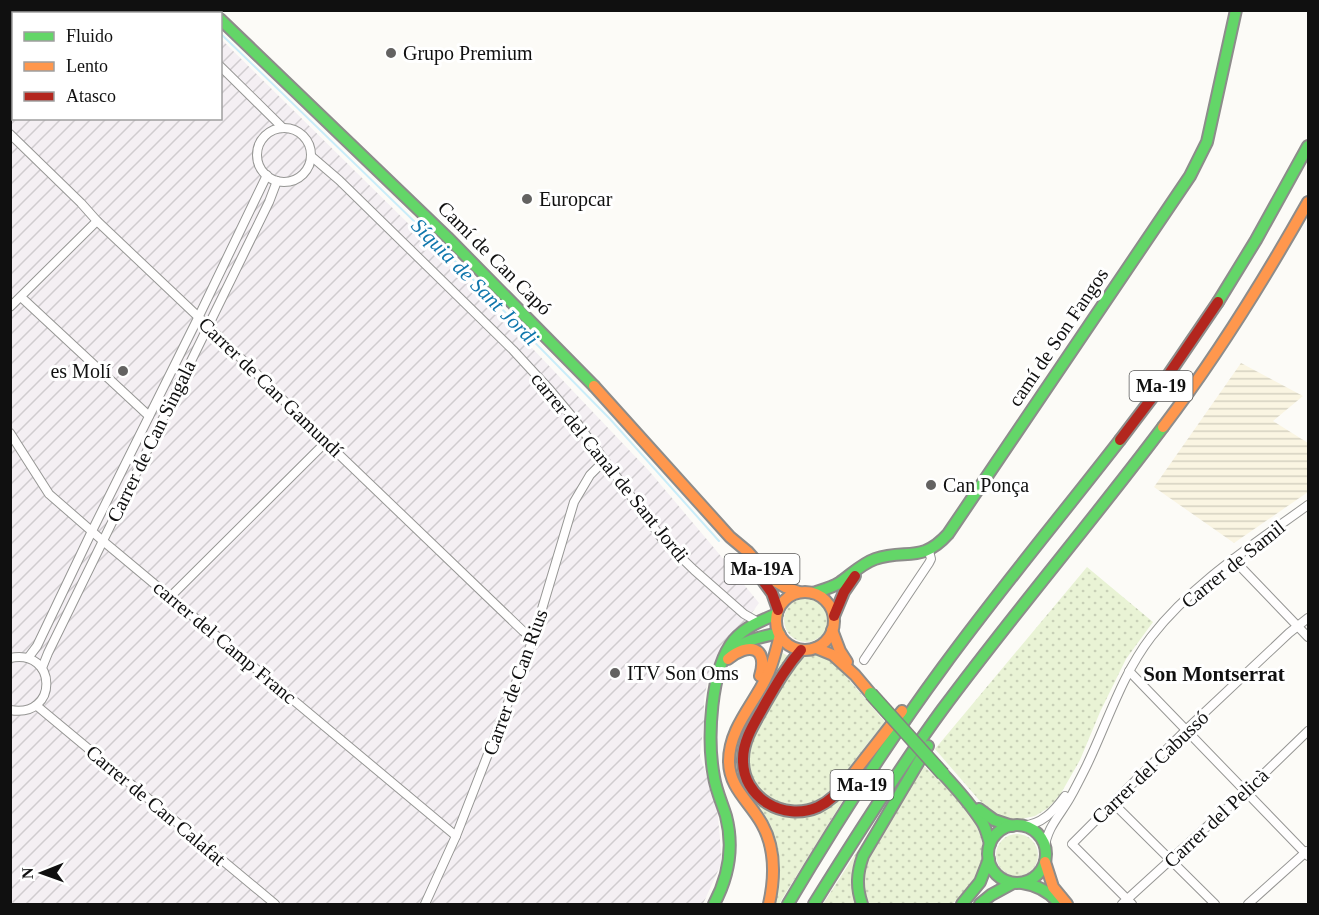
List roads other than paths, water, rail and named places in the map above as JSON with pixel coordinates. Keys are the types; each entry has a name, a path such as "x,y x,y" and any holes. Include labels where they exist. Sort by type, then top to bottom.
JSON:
{"main road":[{"name":"camí de Son Fangos","path":"929,551 939,545 948,534 1190,176 1207,142 1236,10"},
{"name":"Camí de Can Capó","path":"222,21 447,237 604,396 730,537 770,589 778,612"},
{"name":"Ma-19","path":"788,904 845,810 942,668 1117,444 1185,352 1258,237 1308,146"},
{"name":"Ma-19","path":"814,904 887,789 960,686 1134,465 1193,385 1246,307 1308,202"},
{"name":"Camí de Can Capó","path":"730,537 748,552 773,580 800,592"},
{"path":"862,566 844,592 834,616 832,630 825,642 816,648 801,650 788,644 779,634 776,623 778,612 787,598 800,592 813,593 835,586 862,566 880,558 929,551"},
{"path":"813,593 828,603 834,616"},
{"path":"714,904 723,889 728,872 730,847 726,816 714,779 711,760 711,727 715,692 725,652 738,635 778,612"},
{"path":"832,630 840,651 855,675 966,799 983,823 990,844"},
{"path":"715,692 734,649 747,641 779,634"},
{"path":"769,904 774,871 771,845 760,821 734,787 729,768 732,739 771,666 779,634"},
{"path":"728,659 737,651 745,648 756,650 760,654 763,668 754,688 753,702"},
{"path":"816,648 833,655 855,675"},
{"path":"801,650 790,661 778,681 746,740 742,755 746,779 755,794 767,805 786,812 802,812 816,808 836,794 925,682 942,668"},
{"path":"862,904 857,879 863,856 919,758 953,708 960,686"},
{"path":"966,799 988,818 1001,824 1035,831 1045,848 1045,862 1053,887 1067,904"},
{"path":"962,904 980,882 989,859 992,839 1002,829 1017,826"},
{"path":"989,859 991,867 1004,880 1033,885 1044,890 1060,904"},
{"path":"980,904 991,894 1031,880 1038,874 1045,862"}],"street":[{"path":"222,68 284,128"},
{"path":"284,128 300,133 310,147 311,156 310,164 300,177 285,182 277,181 261,168 258,150 267,135 284,128"},
{"name":"Carrer de Can Gamundí","path":"10,134 97,221 533,639"},
{"name":"carrer del Canal de Sant Jordi","path":"311,156 339,180 513,350 550,390 575,420 663,540 744,614 758,622"},
{"name":"Carrer de Can Singala","path":"28,658 37,645 267,175"},
{"name":"Carrer de Can Singala","path":"42,668 269,202 277,181"},
{"path":"10,307 97,221"},
{"path":"21,297 149,416"},
{"name":"carrer del Camp Franc","path":"10,433 49,494 456,836"},
{"path":"171,596 327,442"},
{"name":"Carrer de Can Rius","path":"425,904 456,836 533,639 574,502 590,475 604,461"},
{"name":"Carrer de Samil","path":"1045,848 1052,826 1072,795 1129,671 1151,637 1188,596 1233,559 1308,506"},
{"name":"camí de Son Fangos","path":"864,660 929,563 929,551"},
{"path":"1233,559 1308,637"},
{"name":"Carrer del Cabussó","path":"1127,903 1072,844 1187,729 1308,618"},
{"path":"10,658 19,656 36,662 42,668 47,684 46,692 37,706 19,712 10,710"},
{"path":"1129,671 1307,852 1248,904"},
{"name":"Carrer de Can Calafat","path":"37,706 274,904"},
{"name":"Carrer del Pelicà","path":"1127,903 1308,730"},
{"name":"Carrer de Samil","path":"1017,826 1033,824 1043,819 1058,806 1076,784"},
{"path":"1113,803 1215,904"}],"waterway":[{"name":"Síquia de Sant Jordi","path":"222,35 452,258 610,419 719,541"}],"place":[{"name":"Grupo Premium","path":"391,53"},
{"name":"Europcar","path":"527,199"},
{"name":"es Molí","path":"123,371"},
{"name":"Can Ponça","path":"931,485"},
{"name":"ITV Son Oms","path":"615,673"}],"district":[{"name":"Son Montserrat","path":"1214,674"}]}
